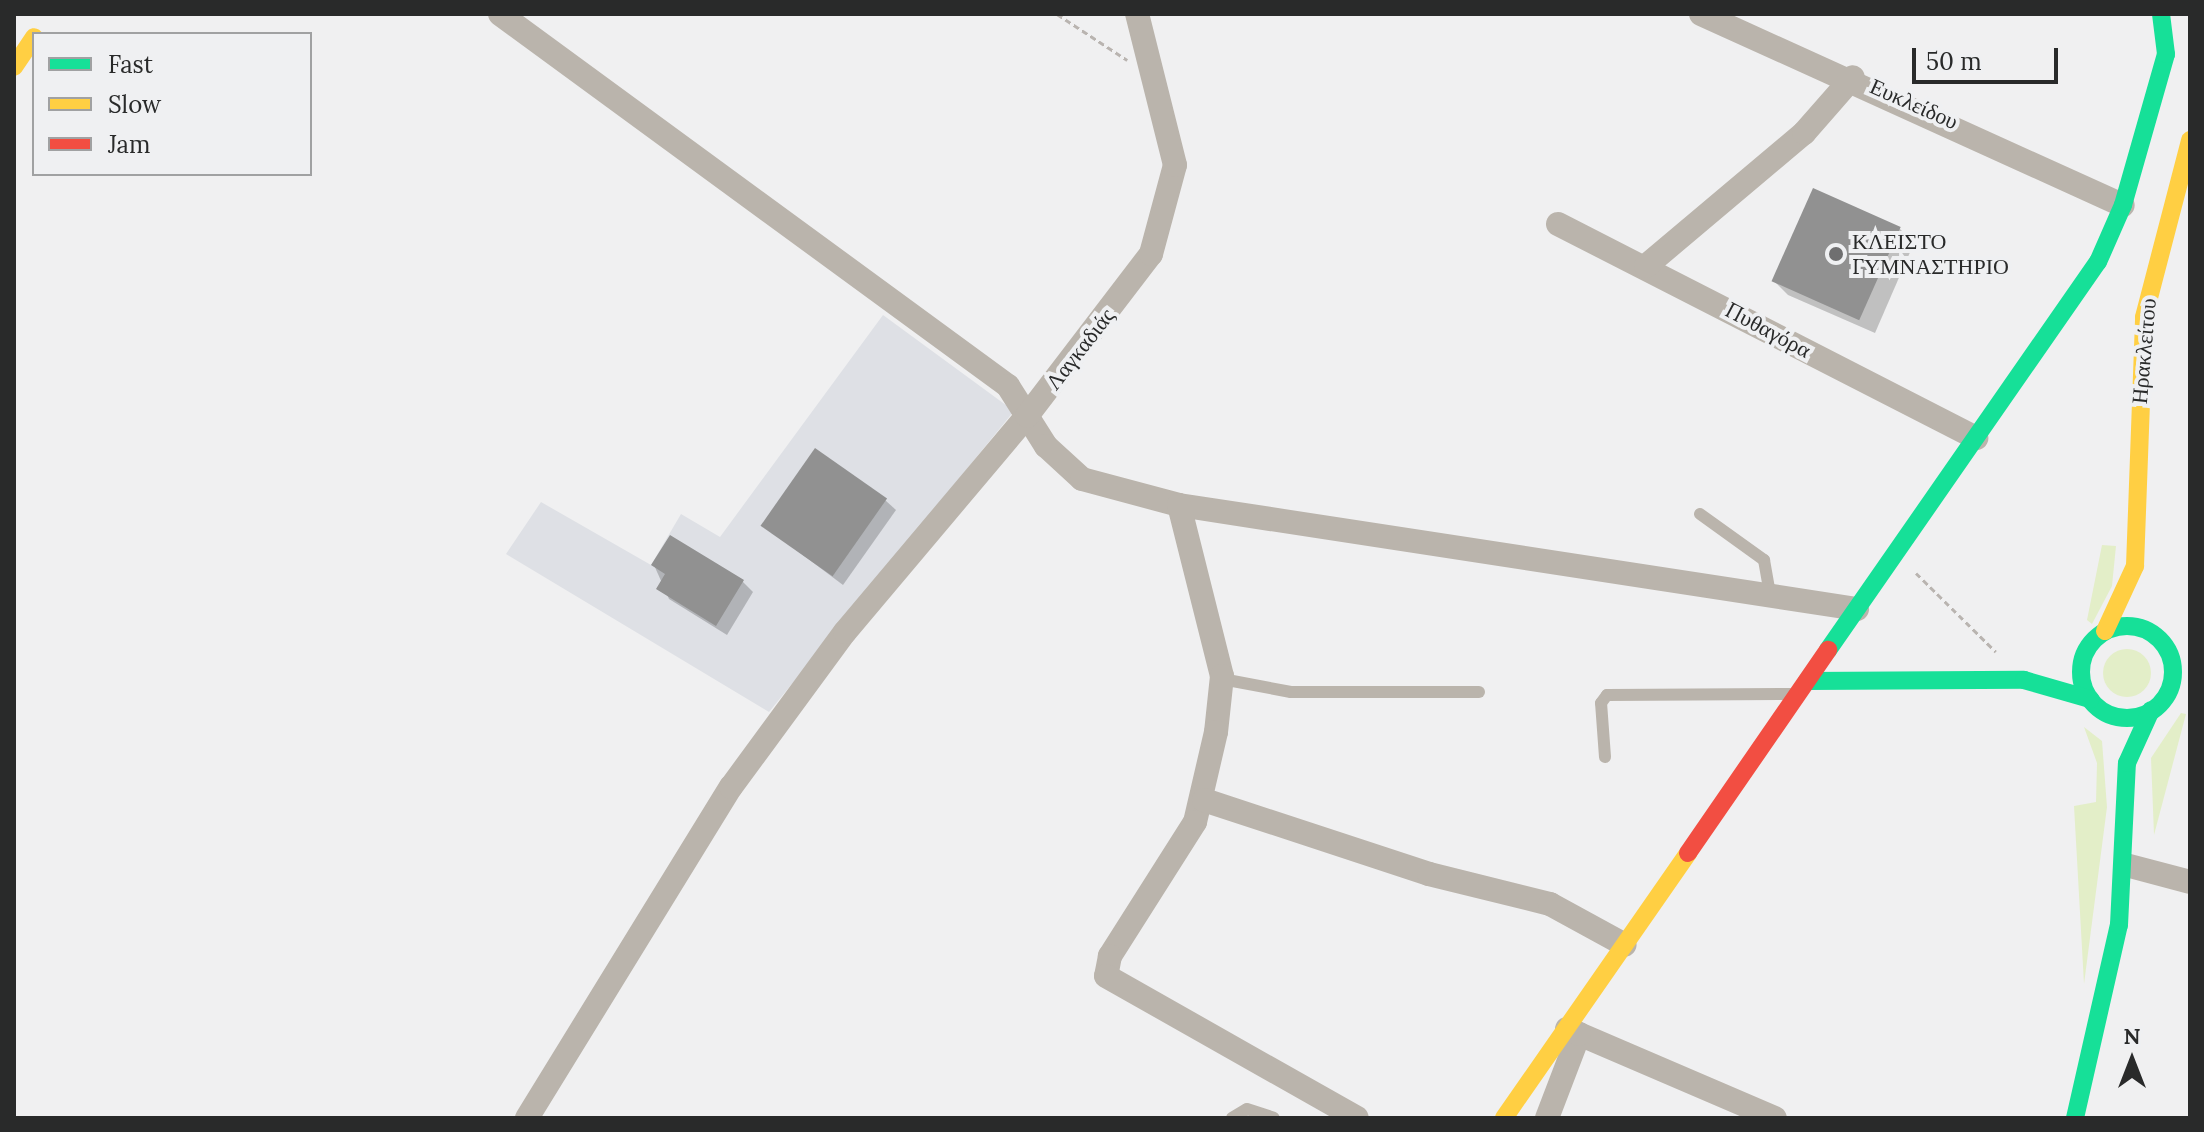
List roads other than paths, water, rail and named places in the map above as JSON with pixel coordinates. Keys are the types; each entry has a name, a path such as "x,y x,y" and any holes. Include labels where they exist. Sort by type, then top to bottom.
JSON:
{"street":[{"path":"500,14 996,377 1046,446 1082,479 1179,505 1770,593 1857,609"},
{"name":"Λαγκαδιάς","path":"527,1118 731,787 845,632 1027,416 1136,278 1165,220 1175,165 1159,82 1137,14"},
{"path":"1504,1118 1573,1031 1625,945 2098,262 2123,205 2166,54 2161,14"},
{"name":"Ευκλείδου","path":"1706,15 1853,77 2123,205"},
{"path":"14,67 32,40"},
{"path":"1646,266 1804,133 1853,77"},
{"name":"Ηρακλείτου","path":"2135,566 2144,317 2190,140"},
{"name":"Πυθαγόρα","path":"1558,224 1646,266 1976,438"},
{"path":"1179,505 1222,679 1204,800 1110,956 1106,976 1357,1118"},
{"path":"1802,688 2024,680 2083,659 2105,631 2135,566"},
{"path":"2135,566 2149,631 2171,656 2190,665"},
{"path":"2105,631 2127,626 2149,631"},
{"path":"2169,690 2171,656"},
{"path":"2083,659 2094,703 2127,763"},
{"path":"2024,680 2094,703 2125,717 2151,710"},
{"path":"2075,1118 2126,865 2127,763 2151,710 2169,690 2190,683"},
{"path":"1204,800 1429,874 1550,904 1625,945"},
{"path":"2126,865 2190,882"},
{"path":"1547,1118 1573,1031"},
{"path":"1573,1031 1775,1118"}],"lane":[{"path":"1700,514 1764,560 1770,593"},
{"path":"1222,679 1291,692 1479,692"},
{"path":"1605,757 1601,703 1607,695 1802,688"},
{"path":"1232,1118 1247,1109 1274,1118"}],"place":[{"name":"ΚΛΕΙΣΤΟ ΓΥΜΝΑΣΤΗΡΙΟ","path":"1836,254"}]}
